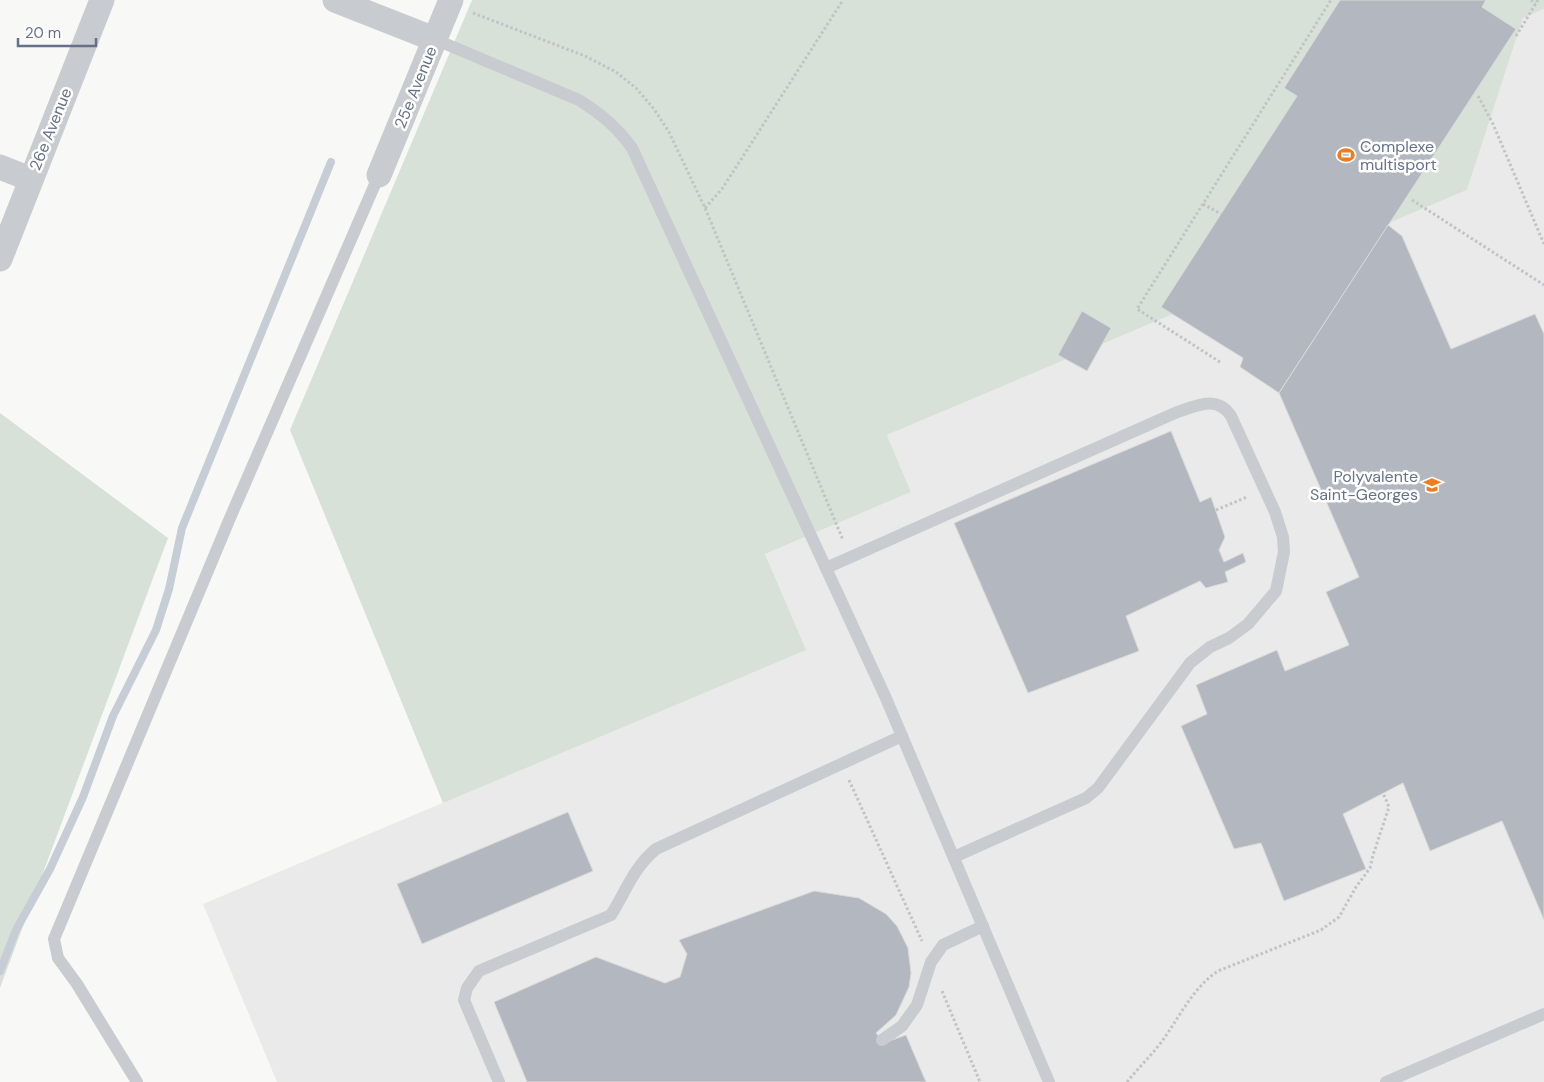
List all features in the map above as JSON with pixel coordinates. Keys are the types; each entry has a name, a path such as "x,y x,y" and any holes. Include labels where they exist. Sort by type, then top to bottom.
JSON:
{"street":[{"name":"26e Avenue","path":"0,259 102,0"},
{"path":"336,0 434,39"},
{"name":"25e Avenue","path":"379,175 451,0"},
{"path":"0,166 30,179"}],"lane":[{"path":"434,39 579,100 599,112 618,129 632,148 902,736 1049,1082"},
{"path":"138,1082 77,984 58,958 54,939 230,518 379,175"},
{"path":"826,568 1175,413 1205,402 1213,402 1226,409 1265,490 1283,537 1284,552 1276,591 1261,610 1248,624 1210,647 1190,663 1098,788 1086,798 954,857"},
{"path":"499,1082 464,1000 467,988 479,971 611,915 624,896 631,877 642,861 656,849 902,736"},
{"path":"882,1040 902,1026 917,1005 931,962 944,945 983,926"},
{"path":"1386,1082 1544,1014"}],"path":[{"path":"705,208 722,189 843,0"},
{"path":"1220,362 1137,309 1331,0"},
{"path":"1516,36 1537,2 1531,0"},
{"path":"1478,96 1493,124 1544,244"},
{"path":"1412,200 1544,286"},
{"path":"1203,204 1221,214"},
{"path":"1216,510 1265,490"},
{"path":"841,764 917,929"},
{"path":"1127,1082 1164,1039 1189,1001 1209,977 1218,971 1321,930 1339,917 1370,868 1389,807 1383,793"},
{"path":"940,986 980,1082"}],"shaded area":[{"path":"472,0 1544,0 1544,9 1523,18 1467,190 887,435 911,492 765,554 806,650 443,803 290,430"},
{"path":"1544,9 1544,1082 277,1082 203,904 805,650 765,554 911,492 887,435 1467,190 1523,18"},
{"path":"0,413 168,538 0,988"}],"building":[{"name":"Complexe multisport","path":"1340,0 1486,0 1482,7 1516,29 1279,393 1240,367 1243,358 1161,307 1297,96 1284,88"},
{"name":"Polyvalente Saint-Georges","path":"1388,225 1402,236 1451,349 1535,314 1544,334 1544,920 1502,821 1430,851 1403,783 1343,814 1366,869 1284,901 1261,843 1234,849 1181,726 1207,714 1196,685 1277,650 1285,671 1349,645 1326,592 1359,577 1279,393"},
{"path":"1082,311 1111,328 1087,371 1058,355"},
{"path":"1171,431 1200,502 1211,497 1225,537 1219,550 1224,562 1243,553 1246,562 1225,572 1228,582 1206,588 1200,581 1126,616 1139,651 1028,693 954,523"},
{"path":"568,812 593,871 422,944 397,884"},
{"path":"814,891 859,898 886,914 897,926 908,948 911,973 909,987 896,1015 876,1033 884,1043 906,1035 926,1082 527,1082 494,1002 596,957 665,983 680,977 687,954 679,940"}],"waterway":[{"path":"0,971 16,930 50,869 83,797 113,716 156,630 169,589 182,528 331,162"}],"place":[{"name":"Complexe multisport","path":"1346,155"},
{"name":"Polyvalente Saint-Georges","path":"1432,485"}]}
